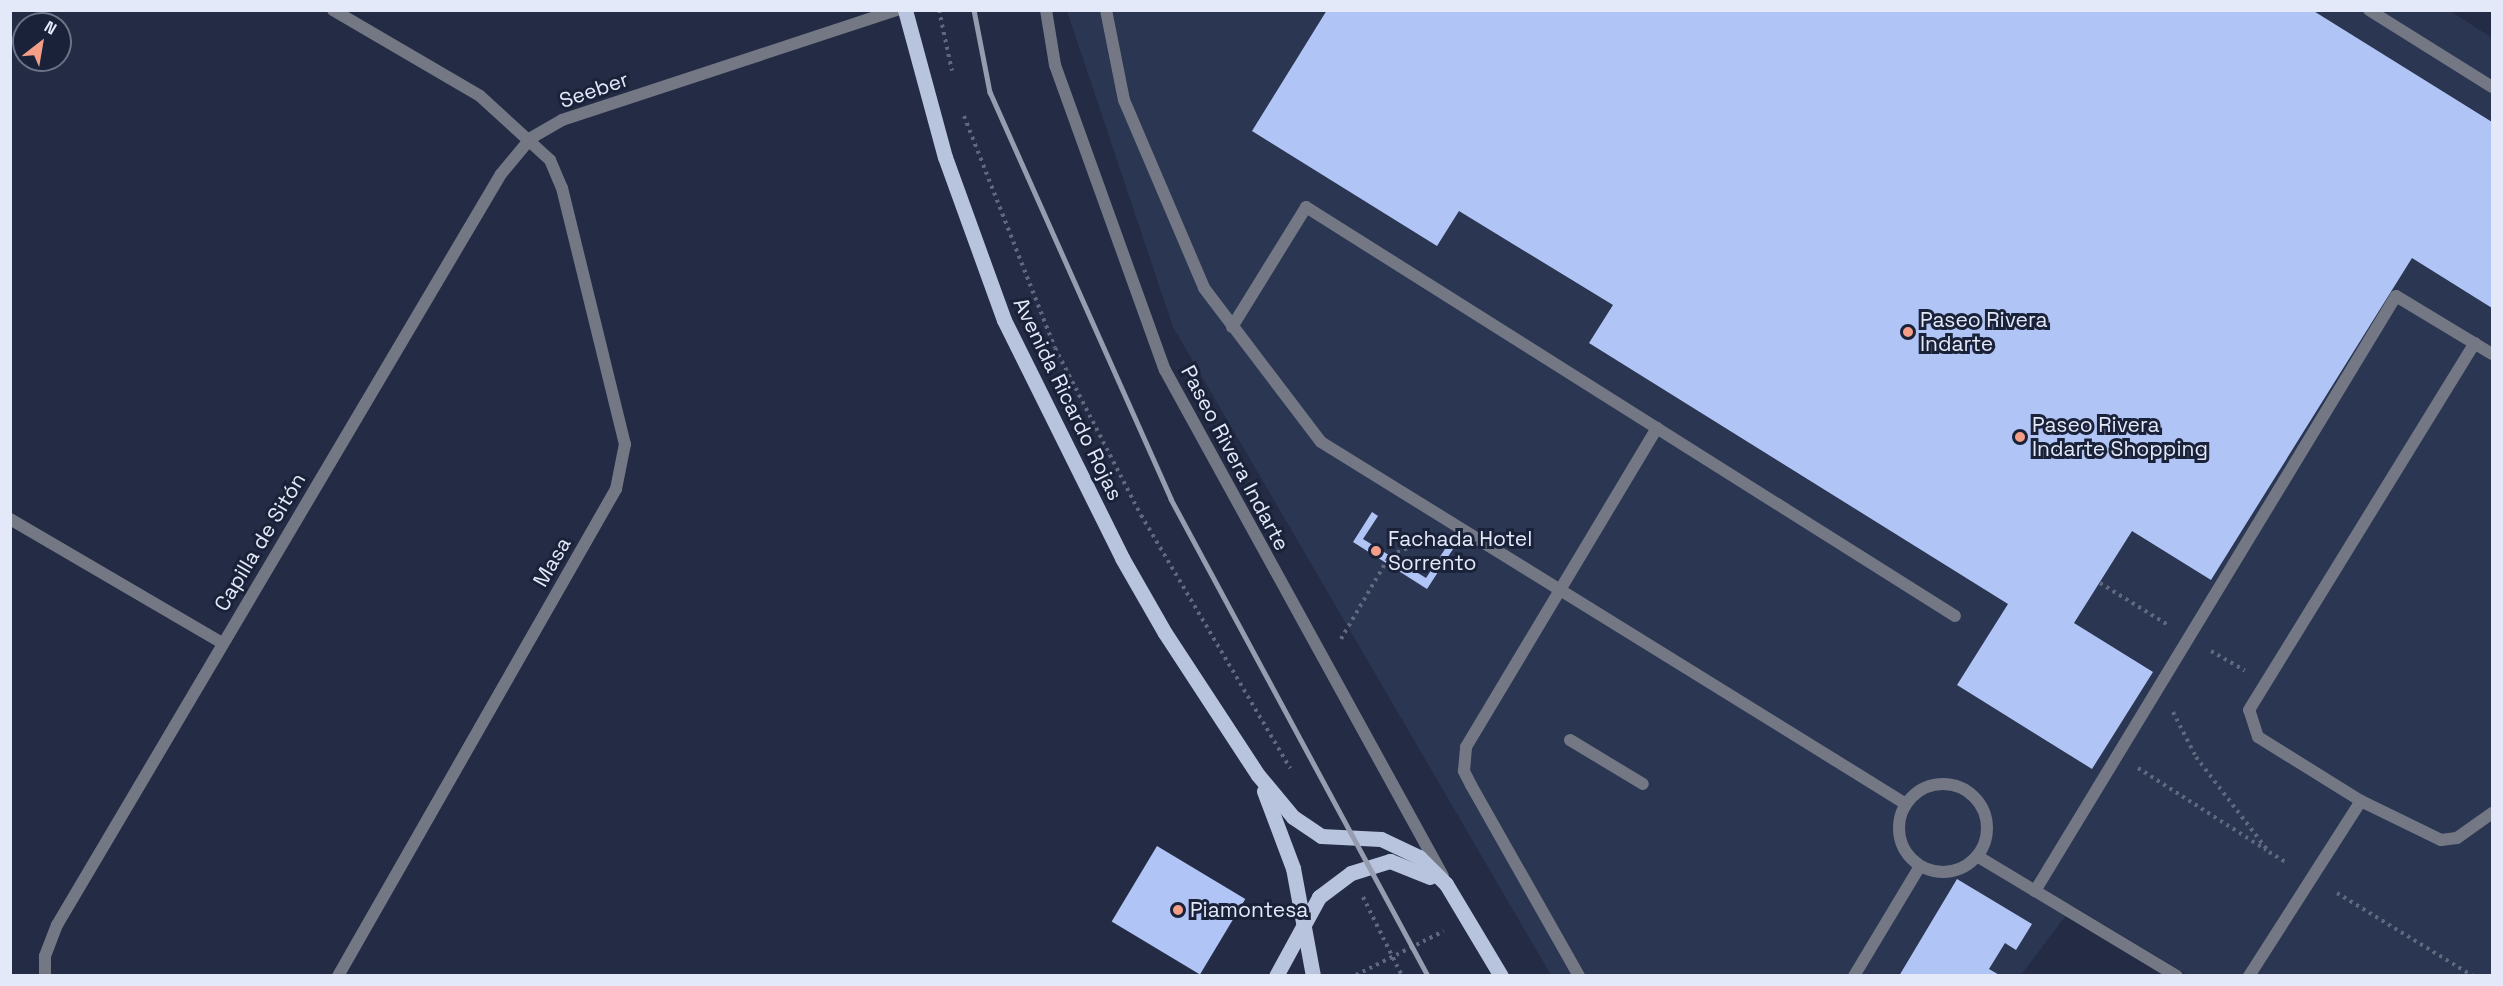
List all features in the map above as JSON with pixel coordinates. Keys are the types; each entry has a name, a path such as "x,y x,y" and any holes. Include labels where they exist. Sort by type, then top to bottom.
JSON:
{"main road":[{"name":"Avenida Ricardo Rojas","path":"905,10 945,157 1004,320 1122,558 1258,775 1284,840 1306,918 1313,975"},
{"name":"Avenida Ricardo Rojas","path":"1258,775 1314,832 1334,840 1392,842 1429,865 1454,896 1501,975"},
{"name":"Avenida Ricardo Rojas","path":"1306,918 1318,897 1352,873 1378,862 1401,862 1421,870 1454,896"},
{"path":"1276,975 1306,918"}],"street":[{"path":"333,10 480,96 531,138"},
{"name":"Seeber","path":"531,138 562,120 896,10"},
{"name":"Paseo Rivera Indarte","path":"1046,10 1055,65 1165,370 1325,665 1454,896"},
{"path":"1106,10 1124,100 1204,288 1321,442 1446,522 1906,804"},
{"path":"2369,10 2493,87"},
{"name":"Capilla de Sitón","path":"45,975 45,956 57,925 501,174 531,138"},
{"name":"Masa","path":"338,975 622,471 624,422 562,188 531,138"},
{"path":"1232,327 1306,207 1955,616"},
{"path":"2035,891 2396,296 2493,354"},
{"path":"2475,344 2249,710 2258,737 2361,801 2441,840 2457,838 2493,813"},
{"path":"1579,975 1503,849 1464,771 1471,738 1658,428"},
{"path":"10,519 222,643"},
{"path":"1570,740 1643,784"},
{"path":"1938,785 1964,790 1986,819 1977,856 1957,870 1920,866 1900,837 1906,804 1938,785"},
{"path":"2249,975 2361,801"},
{"path":"1977,856 2177,975"},
{"path":"1854,975 1920,866"}],"path":[{"path":"939,10 953,78"},
{"path":"962,111 1055,348 1141,515 1295,777"},
{"path":"1325,665 1390,555 1414,550 1437,536 1446,522"},
{"path":"2160,685 2196,757 2269,852"},
{"path":"2118,755 2287,863"},
{"path":"1352,873 1402,975"},
{"path":"2337,893 2473,975"},
{"path":"1356,975 1468,920"}],"shaded area":[{"path":"2449,10 2492,38 2492,975 2188,975 2073,906 2021,975 1551,975 1173,327 1067,11"}],"building":[{"name":"Paseo Rivera Indarte Shopping","path":"1327,10 2312,10 2492,122 2492,308 2412,258 2211,580 2132,531 2074,623 2153,672 2092,769 1957,685 2008,604 1589,343 1613,305 1459,211 1437,246 1252,131"},
{"name":"Fachada Hotel Sorrento","path":"1372,512 1378,516 1363,539 1426,578 1447,546 1453,549 1427,589 1353,542"},
{"name":"Piamontesa","path":"1157,846 1245,899 1200,974 1112,921"},
{"path":"1957,879 2032,924 2016,950 2005,943 1989,969 2001,976 1899,976"}],"railway":[{"path":"974,10 990,92 1171,499 1428,976"}],"place":[{"name":"Paseo Rivera Indarte","path":"1908,332"},
{"name":"Paseo Rivera Indarte Shopping","path":"2020,437"},
{"name":"Fachada Hotel Sorrento","path":"1376,551"},
{"name":"Piamontesa","path":"1178,910"}]}
